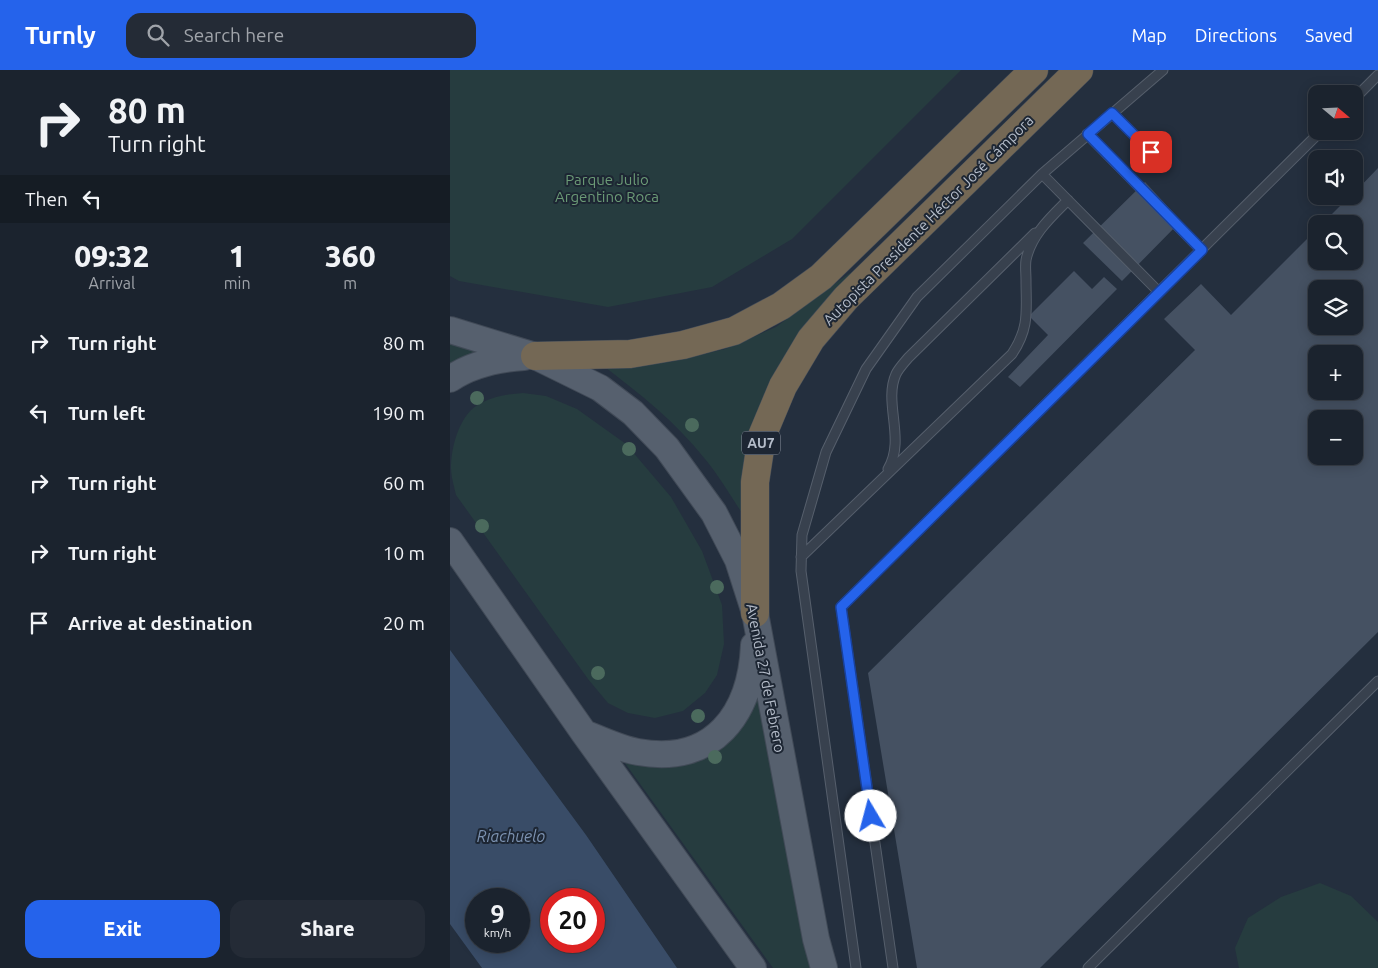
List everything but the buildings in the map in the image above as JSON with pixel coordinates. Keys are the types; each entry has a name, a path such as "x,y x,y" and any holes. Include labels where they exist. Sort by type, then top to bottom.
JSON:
{"highway":[{"path":"534,356 630,354 683,345 734,331 781,306 821,278 1034,70"},
{"name":"Autopista Presidente Héctor José Cámpora","path":"755,612 754,482 762,436 787,378 811,339 846,298 1079,70"}],"main road":[{"name":"Avenida 27 de Febrero","path":"450,330 534,356 600,388 633,413 668,448 714,513 738,560 755,612 816,939 824,968"},
{"path":"450,379 489,361 534,356"},
{"path":"450,541 584,733 753,968"},
{"path":"584,733 622,748 650,754 670,754 691,749 717,736 731,722 744,697 753,662 755,612"}],"lane":[{"path":"856,968 801,570 802,535 826,452 866,369 917,297 1042,174 1163,70"},
{"path":"1363,90 1378,75"},
{"path":"1112,113 1151,152"},
{"path":"1088,134 1202,250"},
{"path":"893,968 841,607 1312,140"},
{"path":"1042,174 1159,292"},
{"path":"883,478 893,460 896,446 892,392 896,374 908,358 1068,200"},
{"path":"801,556 1012,354 1021,340 1026,323 1026,260 1033,241 1046,222"},
{"path":"1088,968 1378,681"}],"green space":[{"name":"Parque Julio Argentino Roca","path":"450,70 961,70 792,239 712,287 608,307 459,281 450,276"},
{"path":"851,272 838,290 742,513 720,479 694,445 643,397 601,364 670,362 725,349 776,327"},
{"path":"450,341 490,353 450,370"},
{"path":"523,393 546,396 577,409 626,444 671,497 702,551 722,605 724,644 717,675 705,693 683,711 655,718 628,713 608,703 588,679 456,495 451,471 451,459 458,431 467,414 481,403 491,399"},
{"path":"759,672 815,968 773,968 617,752 700,753"},
{"path":"1320,883 1351,896 1378,922 1378,968 1239,968 1235,948 1248,918 1281,897"}],"water":[{"name":"Riachuelo","path":"450,650 586,835 677,968 482,968 471,953 530,953 530,888 465,888 465,945 450,924"}],"route":[{"path":"871,816 841,607 1202,250 1088,134 1112,113 1151,152"}]}
